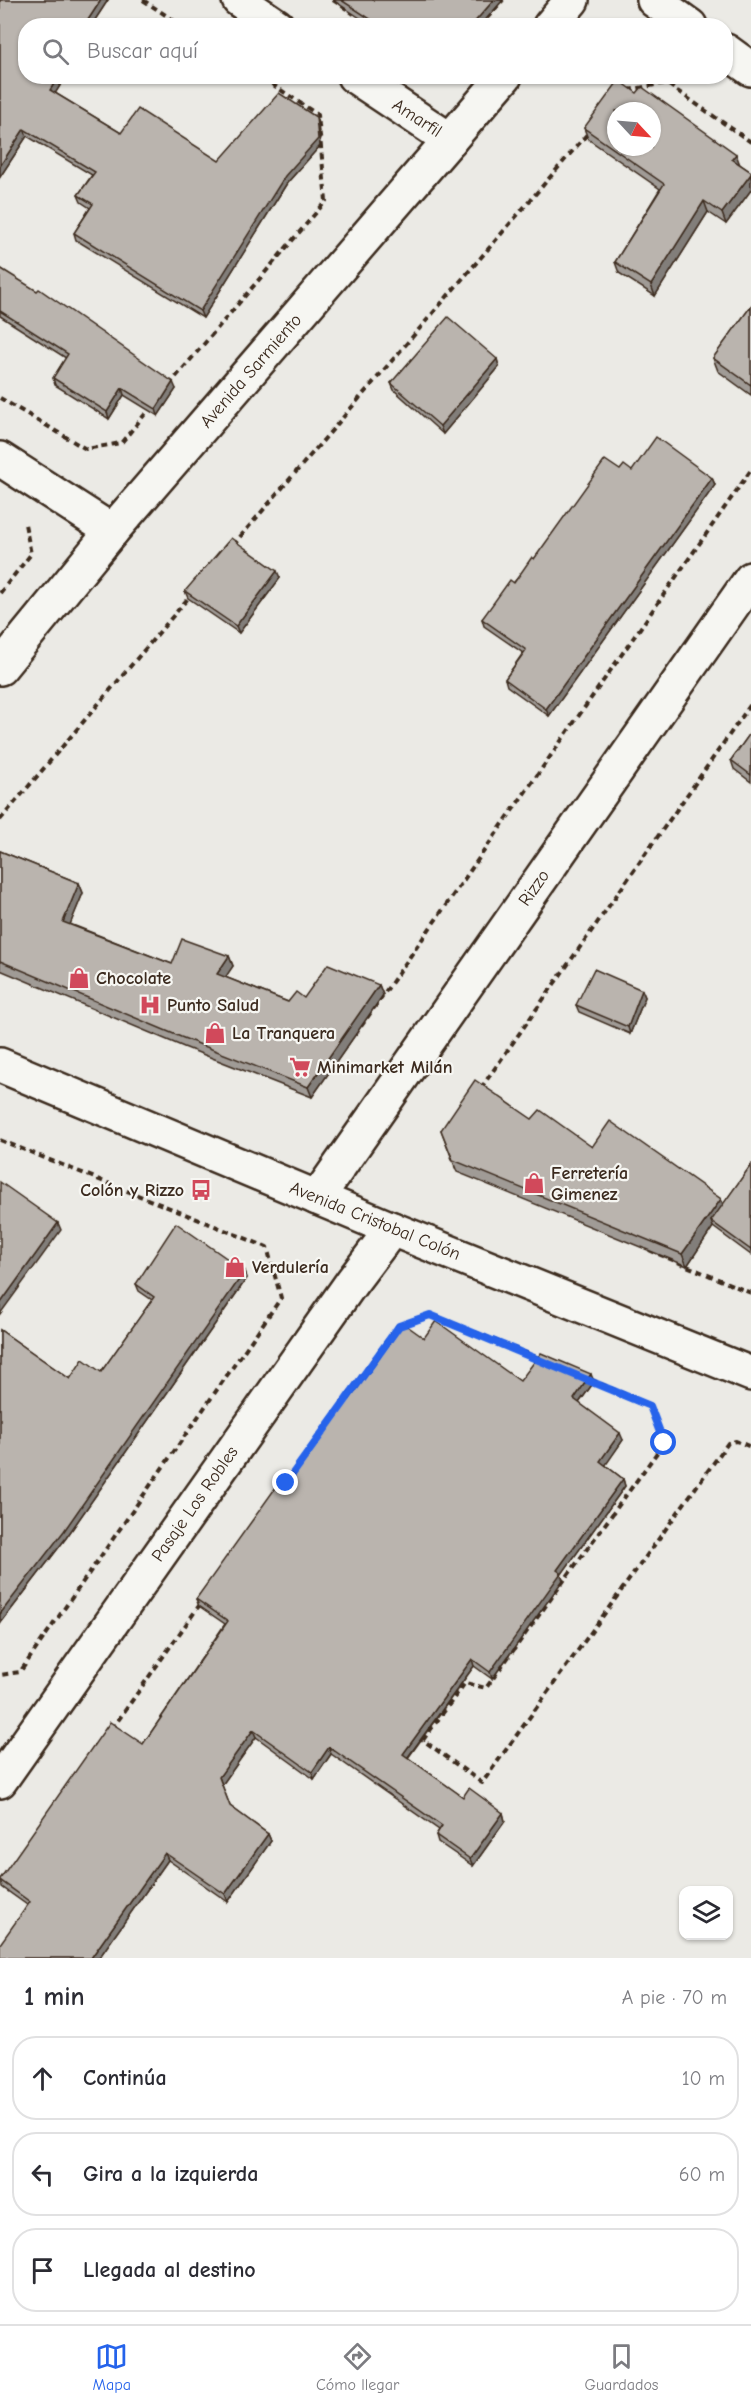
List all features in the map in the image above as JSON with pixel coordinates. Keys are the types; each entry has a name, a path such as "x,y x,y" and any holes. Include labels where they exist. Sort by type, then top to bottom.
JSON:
{"street":[{"path":"239,0 265,18"},
{"path":"557,18 572,0"},
{"path":"654,0 679,18"},
{"path":"733,56 751,69"},
{"name":"Amarfil","path":"366,84 450,140"},
{"name":"Avenida Sarmiento","path":"0,668 112,531 498,84"},
{"path":"0,459 112,531"},
{"name":"Rizzo","path":"317,1198 751,579"},
{"name":"Avenida Cristobal Colón","path":"0,1065 392,1229 751,1374"},
{"name":"Pasaje Los Robles","path":"4,1768 392,1229"}],"path":[{"path":"143,0 171,18"},
{"path":"333,0 356,15"},
{"path":"487,18 503,0"},
{"path":"163,393 326,201 318,115 272,84"},
{"path":"622,91 660,84"},
{"path":"667,84 751,142"},
{"path":"226,554 593,127"},
{"path":"0,398 86,449 121,443 156,401"},
{"path":"354,1037 751,470"},
{"path":"0,593 31,554 23,516"},
{"path":"0,820 196,589"},
{"path":"479,1092 751,704"},
{"path":"0,1140 267,1247 280,1298 20,1672 0,1675"},
{"path":"449,1151 457,1172 467,1176"},
{"path":"648,1250 751,1293"},
{"path":"286,1483 399,1326 430,1315 543,1360"},
{"path":"584,1377 650,1406 664,1443 486,1688 465,1683 423,1740 482,1783 728,1443 736,1441 751,1447"},
{"path":"106,1738 205,1597"}],"building":[{"path":"0,0 101,0 89,18 18,18 18,84 54,84 50,90 121,133 138,109 219,161 279,93 316,117 318,139 285,176 200,311 74,233 93,204 78,195 95,172 24,129 0,166"},
{"path":"341,0 494,0 478,18 369,18"},
{"path":"616,84 625,84 637,93 642,87 736,154 732,159 751,174 722,213 704,201 651,285 615,262 664,184 624,156 661,156 661,102 607,102 607,144 584,128"},
{"path":"0,268 37,291 39,289 173,382 156,409 122,388 107,412 53,378 68,354 0,311"},
{"path":"751,306 751,385 713,358"},
{"path":"448,317 497,359 440,426 391,383"},
{"path":"656,437 712,478 546,709 505,679 526,650 482,619 510,580 514,583 532,557 534,559 605,460 620,470 624,465 632,471"},
{"path":"231,538 277,571 236,626 185,591"},
{"path":"751,732 751,775 731,760"},
{"path":"0,851 79,883 63,922 172,964 182,939 229,956 217,974 288,1002 296,992 304,998 328,964 379,985 308,1087 181,1037 0,961"},
{"path":"594,969 642,990 628,1027 576,1005"},
{"path":"475,1080 532,1119 540,1110 592,1147 610,1121 721,1199 682,1254 453,1160 441,1130"},
{"path":"751,1165 751,1250 711,1221"},
{"path":"0,1182 58,1223 0,1304"},
{"path":"176,1223 245,1271 64,1531 0,1614 0,1330 70,1379 83,1359 101,1372 154,1297 136,1284"},
{"path":"436,1321 520,1381 541,1353 591,1374 574,1399 620,1433 600,1461 623,1479 557,1570 561,1573 490,1672 472,1659 403,1754 463,1797 469,1788 503,1813 470,1859 436,1835 442,1826 329,1747 312,1772 253,1730 219,1777 230,1806 268,1834 225,1894 165,1853 91,1958 0,1958 0,1944 30,1902 0,1879 110,1722 143,1744 228,1621 196,1599 284,1476 290,1480 347,1397 349,1399 403,1323 424,1338"}],"place":[{"name":"Chocolate","path":"79,978"},
{"name":"Punto Salud","path":"150,1005"},
{"name":"La Tranquera","path":"215,1033"},
{"name":"Minimarket Milán","path":"300,1067"},
{"name":"Ferretería Gimenez","path":"534,1183"},
{"name":"Colón y Rizzo","path":"201,1190"},
{"name":"Verdulería","path":"235,1267"}],"route":[{"path":"286,1483 399,1326 430,1315 650,1406 664,1443"}]}
